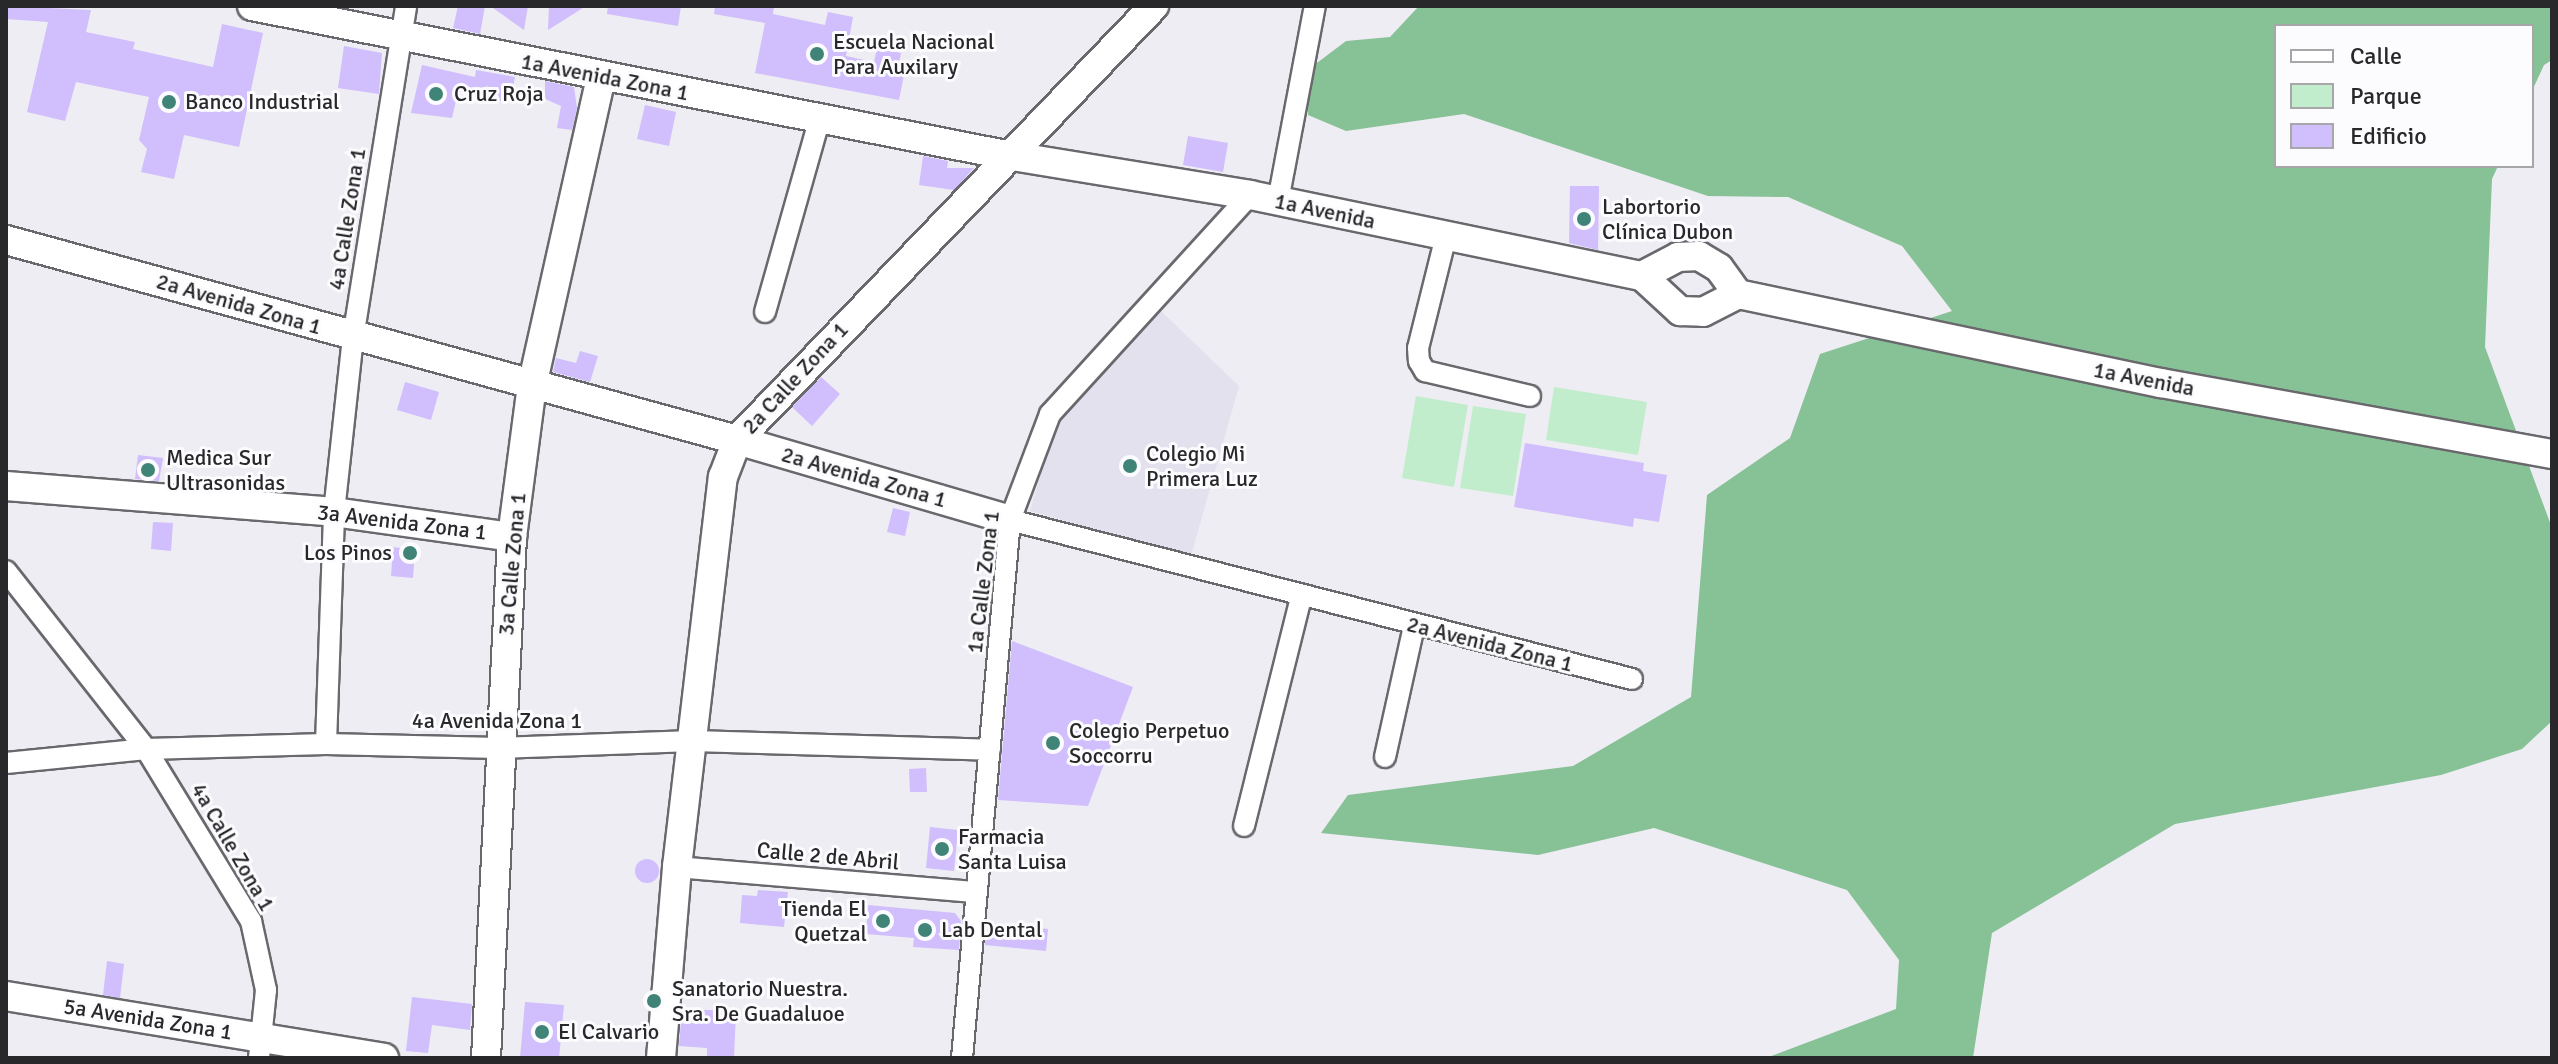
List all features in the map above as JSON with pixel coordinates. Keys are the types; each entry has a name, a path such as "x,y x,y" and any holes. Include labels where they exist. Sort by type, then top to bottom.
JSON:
{"street":[{"name":"1a Avenida Zona 1","path":"252,6 601,78 820,117 1006,155"},
{"name":"4a Calle Zona 1","path":"326,744 334,512 353,338 406,6"},
{"name":"2a Calle Zona 1","path":"661,1058 677,867 723,477 737,440 1006,155 1154,6"},
{"path":"1278,201 1315,6"},
{"name":"3a Calle Zona 1","path":"486,1058 499,748 512,537 532,386 601,78"},
{"path":"765,312 820,117"},
{"name":"1a Avenida","path":"1006,155 1250,195 1646,280 1669,305 1692,312 1714,308 1738,294 2161,383 2552,454"},
{"name":"1a Calle Zona 1","path":"962,1058 1010,520 1050,414 1250,195"},
{"path":"1446,236 1418,348 1419,361 1425,371 1530,396"},
{"name":"2a Avenida Zona 1","path":"6,240 353,338 737,440 1010,520 1414,626 1632,679"},
{"path":"1646,280 1678,257 1699,256 1719,268 1738,294"},
{"name":"3a Avenida Zona 1","path":"6,486 334,512 512,537"},
{"name":"4a Calle Zona 1","path":"6,571 146,749 251,921 262,953 266,990 260,1048"},
{"path":"1244,826 1301,597"},
{"path":"1385,757 1414,626"},
{"name":"4a Avenida Zona 1","path":"7,768 146,749 326,744 499,748 693,741 990,750"},
{"name":"Calle 2 de Abril","path":"677,867 976,892"},
{"name":"5a Avenida Zona 1","path":"6,996 260,1048 384,1058"}],"shaded area":[{"name":"Colegio Mi Primera Luz","path":"1161,311 1239,386 1191,556 1030,511 1056,421"}],"green space":[{"path":"1419,6 2552,6 2552,60 2544,65 2534,87 2534,24 2274,24 2274,168 2497,168 2492,179 2485,347 2552,528 2552,721 2522,749 2441,775 2175,824 1992,933 1973,1058 1766,1058 1896,1009 1899,960 1847,890 1654,828 1538,855 1321,833 1348,795 1573,766 1691,697 1707,495 1790,438 1820,354 1952,311 1902,246 1788,197 1708,196 1464,114 1346,131 1308,115 1309,69 1346,41 1390,37"},
{"path":"1554,387 1647,402 1638,455 1546,440"},
{"path":"1416,396 1468,405 1454,487 1402,478"},
{"path":"1473,406 1526,414 1513,496 1460,488"}],"building":[{"path":"6,6 91,10 86,32 135,42 133,49 213,67 222,24 263,33 239,147 184,135 174,179 141,172 147,149 139,140 149,97 76,82 65,121 27,112 48,22 6,19"},
{"path":"458,6 485,6 480,34 453,28"},
{"path":"490,6 528,6 524,30"},
{"path":"549,6 586,6 548,30"},
{"path":"608,6 681,6 678,26 607,14"},
{"name":"Escuela Nacional Para Auxilary","path":"715,6 774,6 773,14 825,25 828,12 853,17 846,56 874,62 877,48 901,53 898,69 905,70 899,100 755,73 765,23 714,14"},
{"path":"344,46 382,53 379,94 338,88"},
{"name":"Cruz Roja","path":"422,65 475,77 476,70 515,77 510,103 458,92 452,118 411,113"},
{"path":"545,81 574,87 577,108 572,130 557,128 561,106 545,99"},
{"path":"645,105 676,112 669,146 637,139"},
{"path":"1188,136 1228,143 1223,172 1183,165"},
{"path":"923,156 948,161 947,168 974,168 954,190 919,185"},
{"name":"Labortorio Clínica Dubon","path":"1570,186 1599,186 1598,250 1569,243"},
{"path":"580,351 598,356 590,382 553,372 556,358 576,363"},
{"path":"821,377 840,394 812,426 792,407"},
{"path":"405,382 439,392 431,420 397,410"},
{"path":"1525,443 1644,463 1643,471 1667,475 1659,522 1634,518 1633,527 1514,507"},
{"name":"Medica Sur Ultrasonidas","path":"138,455 163,458 159,481 135,479"},
{"path":"893,508 910,512 905,536 887,532"},
{"path":"153,522 173,523 171,551 151,549"},
{"path":"393,547 415,550 413,578 391,576"},
{"name":"Colegio Perpetuo Soccorru","path":"1012,641 1133,687 1088,806 998,800"},
{"path":"926,768 927,792 910,792 909,769"},
{"name":"Farmacia Santa Luisa","path":"930,827 958,830 954,871 926,868"},
{"path":"647,859 655,863 659,871 655,879 647,883 639,879 635,871 639,863"},
{"path":"758,890 788,892 784,927 740,923 742,895 757,896"},
{"path":"868,905 955,913 961,921 959,950 913,947 914,938 866,934"},
{"path":"987,923 1048,929 1046,951 985,945"},
{"path":"107,961 124,964 120,998 103,995"},
{"path":"412,997 472,1004 470,1030 432,1025 428,1053 406,1051"},
{"name":"El Calvario","path":"525,1002 564,1005 559,1058 520,1058"},
{"path":"682,1009 736,1011 734,1058 707,1058 707,1048 679,1046"}],"place":[{"name":"Escuela Nacional Para Auxilary","path":"817,54"},
{"name":"Cruz Roja","path":"436,94"},
{"name":"Banco Industrial","path":"169,102"},
{"name":"Labortorio Clínica Dubon","path":"1584,219"},
{"name":"Colegio Mi Primera Luz","path":"1130,466"},
{"name":"Medica Sur Ultrasonidas","path":"148,470"},
{"name":"Los Pinos","path":"410,553"},
{"name":"Colegio Perpetuo Soccorru","path":"1053,743"},
{"name":"Farmacia Santa Luisa","path":"942,849"},
{"name":"Tienda El Quetzal","path":"883,921"},
{"name":"Lab Dental","path":"925,930"},
{"name":"Sanatorio Nuestra. Sra. De Guadaluoe","path":"654,1001"},
{"name":"El Calvario","path":"542,1032"}]}
